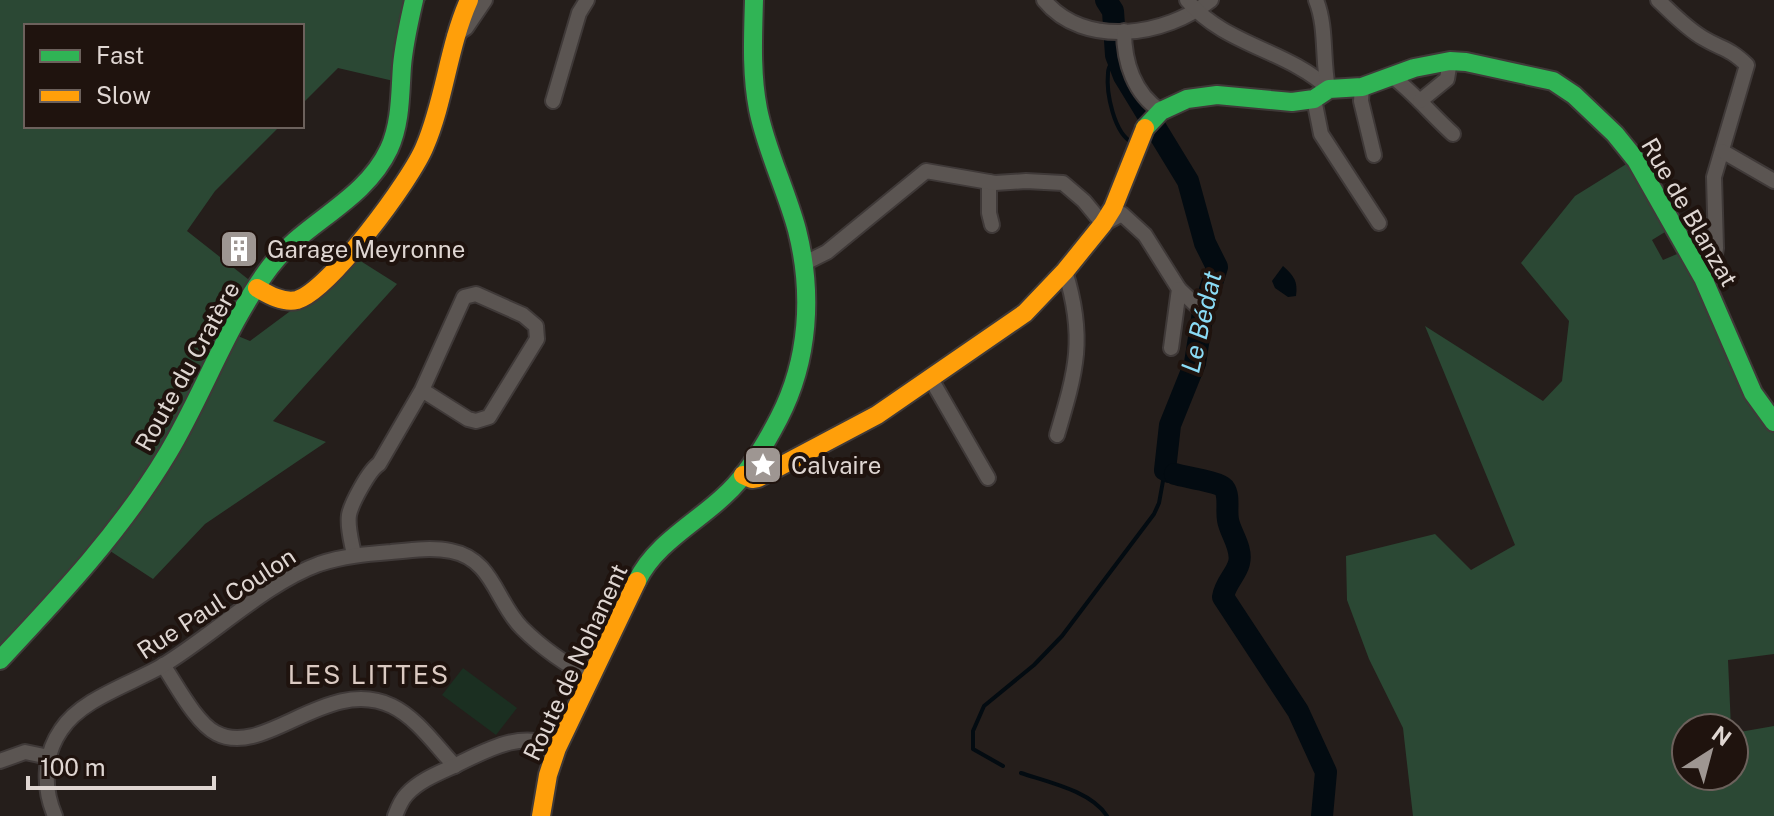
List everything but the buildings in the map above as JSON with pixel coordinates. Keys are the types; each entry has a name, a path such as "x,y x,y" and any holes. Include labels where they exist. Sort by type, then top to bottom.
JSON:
{"street":[{"name":"Route du Cratère","path":"0,660 90,562 135,505 180,433 257,288 292,243 358,192 381,166 391,147 396,126 405,43 414,0"},
{"path":"257,288 282,301 309,295 330,275 403,186 429,136 454,37 469,0"},
{"path":"454,37 466,28 485,0"},
{"path":"553,101 579,13 587,0"},
{"name":"Route de Nohanent","path":"541,816 548,775 557,748 641,573 680,531 724,497 743,475 786,406 797,374 807,317 805,263 758,110 753,63 754,0"},
{"path":"1044,0 1068,22 1091,29 1117,31 1165,24 1192,5 1211,0"},
{"path":"1316,0 1321,12 1325,72 1321,94 1321,134 1379,223"},
{"path":"1658,0 1685,25 1705,39 1730,49 1747,65 1714,177 1714,262 1710,274 1703,278"},
{"path":"1192,5 1228,32 1313,74 1321,94"},
{"path":"743,475 758,478 851,430 1025,313 1065,271 1113,208 1119,189 1154,118 1130,71 1117,31"},
{"path":"1420,101 1447,79 1450,61"},
{"name":"Rue de Blanzat","path":"1154,118 1187,99 1217,95 1292,102 1362,87 1414,68 1450,61 1560,84 1615,134 1636,160 1703,278 1753,393 1774,422"},
{"path":"1393,77 1453,134"},
{"path":"1362,87 1361,101 1374,155"},
{"path":"1722,151 1774,181"},
{"path":"805,263 827,252 926,171 989,182 1063,183 1084,201 1103,224"},
{"path":"989,182 992,225"},
{"path":"1119,189 1122,214 1145,235 1179,289 1200,309"},
{"path":"1103,224 1122,214"},
{"path":"1057,435 1078,354 1077,323 1065,271"},
{"path":"1171,348 1179,289"},
{"path":"354,555 349,520 351,508 372,468 379,464 422,390 464,297 476,294 523,315 536,326 537,339 489,417 476,421 468,419 422,390"},
{"path":"931,379 988,478"},
{"name":"Rue Paul Coulon","path":"55,816 47,792 49,757 61,730 78,711 163,665 291,577 320,564 354,555 443,550 466,556 488,573 509,612 523,630 569,665 591,677"},
{"path":"163,665 205,725 225,737 253,736 337,702 363,698 393,707 408,717 455,766"},
{"path":"395,816 404,797 416,786 506,743 533,740 557,748"},
{"path":"0,761 25,752 49,757"}],"green space":[{"path":"0,0 426,0 408,31 398,82 338,68 304,102 304,24 24,24 24,128 278,128 215,191 187,231 253,283 221,329 250,341 359,260 397,284 273,421 326,442 205,524 153,579 101,545 0,656"},
{"path":"1628,163 1665,232 1652,240 1663,260 1677,254 1702,292 1746,397 1774,432 1774,654 1728,660 1730,712 1670,712 1670,792 1750,792 1750,730 1774,726 1774,816 1413,816 1403,728 1369,659 1347,600 1346,556 1435,534 1471,570 1515,545 1425,326 1543,401 1562,381 1569,321 1521,263 1575,196"},
{"path":"463,668 517,708 496,735 442,695"}],"shaded area":[{"path":"1283,266 1294,279 1296,296 1288,297 1275,288 1272,281"}],"waterway":[{"name":"Le Bédat","path":"1106,0 1113,11 1116,55 1124,76 1188,181 1205,243 1217,267 1203,312 1195,363 1170,425 1165,470 1169,472"},
{"path":"1116,55 1108,70 1110,102 1121,131 1133,143"},
{"path":"1003,766 973,749 973,731 984,706 1034,665 1062,636 1154,514 1165,470"},
{"name":"Le Bédat","path":"1175,474 1216,484 1226,491 1228,520 1240,557 1223,597 1298,711 1326,772 1322,816"},
{"name":"Le Bédat","path":"1021,773 1080,794 1100,807 1107,816"}],"traffic: fast":[{"path":"0,660 90,561 131,509 168,453 228,335 270,267 299,237 349,198 378,167 396,129 404,49 414,0"},
{"path":"637,581 664,545 723,497 747,470 779,418 797,373 802,350 806,302 802,254 758,109 753,68 754,0"},
{"path":"1145,128 1161,111 1187,99 1217,95 1292,102 1314,99 1329,89 1362,87 1414,68 1450,61 1553,81 1574,95 1615,134 1636,160 1703,278 1753,393 1774,422"}],"traffic: slow":[{"path":"257,288 287,300 297,300 311,292 348,256 387,207 425,146 469,0"},
{"path":"743,475 758,478 877,415 1025,313 1103,224 1113,208 1145,128"},
{"path":"541,816 548,775 557,748 637,581"}],"place":[{"name":"Garage Meyronne","path":"239,249"},
{"name":"Calvaire","path":"763,465"}],"district":[{"name":"LES LITTES","path":"369,674"}]}
